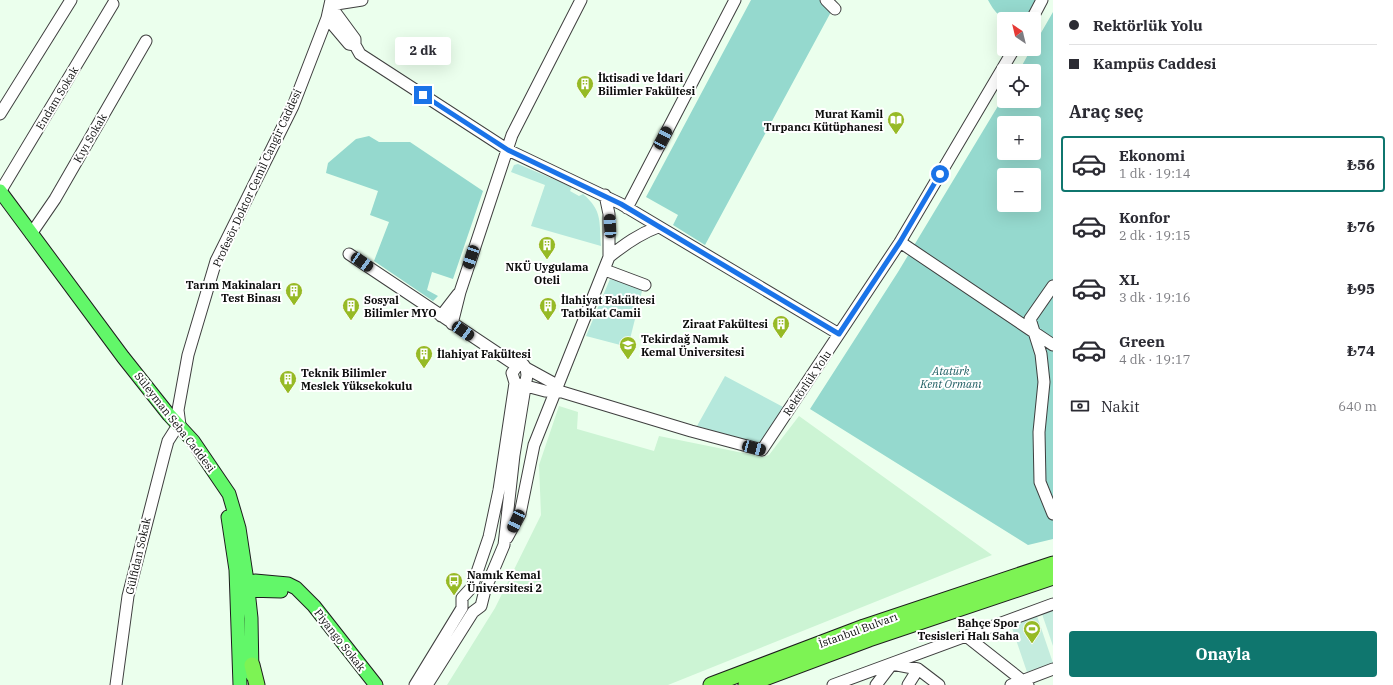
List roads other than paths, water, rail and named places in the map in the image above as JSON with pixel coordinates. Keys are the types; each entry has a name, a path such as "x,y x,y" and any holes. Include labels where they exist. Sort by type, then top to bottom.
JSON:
{"highway":[{"name":"İstanbul Bulvarı","path":"711,685 864,627 1053,564"},
{"name":"İstanbul Bulvarı","path":"746,685 869,639 1053,577"},
{"path":"252,665 257,685"}],"main road":[{"name":"Süleyman Seba Caddesi","path":"0,192 173,423 215,486 223,501 231,528 244,586"},
{"name":"Piyango Sokak","path":"244,586 288,584 296,588 305,595 376,683"},
{"path":"244,586 253,685"},
{"path":"240,685 244,586"}],"street":[{"path":"0,114 70,0"},
{"path":"362,0 331,2 355,39 355,45 360,54 508,150 606,195 839,334"},
{"path":"452,324 460,292 520,118 581,0"},
{"path":"627,208 735,0"},
{"path":"826,0 835,9"},
{"path":"1036,12 1042,0"},
{"name":"Profesör Doktor Cemil Cangir Caddesi","path":"173,423 178,410 188,355 216,261 293,106 327,18 331,2"},
{"name":"Endam Sokak","path":"0,192 113,4"},
{"path":"327,18 349,44 355,45"},
{"name":"Kıyı Sokak","path":"31,234 55,199 146,41"},
{"name":"Rektörlük Yolu","path":"556,388 762,450 900,242 1010,56"},
{"path":"427,685 473,612 481,606 482,599 505,540 513,529 520,514 534,444 609,258 609,214 606,195"},
{"path":"609,258 622,246 641,234 658,227"},
{"path":"900,242 1053,345"},
{"path":"350,254 452,324 556,388"},
{"path":"605,270 645,285"},
{"path":"1053,286 1030,319 1041,354 1044,382 1039,432 1040,482 1053,514"},
{"path":"441,316 460,292"},
{"path":"415,685 462,608 462,598 468,591 489,537 520,385 527,375 521,367"},
{"path":"520,385 545,391 556,388"},
{"path":"505,540 520,385"},
{"name":"Gülfidan Sokak","path":"116,685 128,596 173,423"},
{"path":"489,537 505,540"},
{"path":"468,591 477,592 482,599"},
{"path":"833,685 1053,604"},
{"path":"462,608 473,612"},
{"path":"966,636 1017,684 1053,669"},
{"path":"892,664 918,669 939,685"},
{"path":"876,685 892,664"},
{"path":"908,685 918,669"},
{"path":"411,685 421,674"}],"place":[{"name":"İktisadi ve İdari Bilimler Fakültesi","path":"585,99"},
{"name":"Murat Kamil Tırpancı Kütüphanesi","path":"896,135"},
{"name":"NKÜ Uygulama Oteli","path":"547,260"},
{"name":"Tarım Makinaları Test Binası","path":"294,306"},
{"name":"Sosyal Bilimler MYO","path":"351,321"},
{"name":"İlahiyat Fakültesi Tatbikat Camii","path":"548,321"},
{"name":"Ziraat Fakültesi","path":"781,339"},
{"name":"Tekirdağ Namık Kemal Üniversitesi","path":"628,360"},
{"name":"İlahiyat Fakültesi","path":"424,369"},
{"name":"Teknik Bilimler Meslek Yüksekokulu","path":"288,394"},
{"name":"Namık Kemal Üniversitesi 2","path":"454,596"},
{"name":"Bahçe Spor Tesisleri Halı Saha","path":"1032,644"}],"park label":[{"name":"Atatürk Kent Ormanı","path":"951,377"}]}
